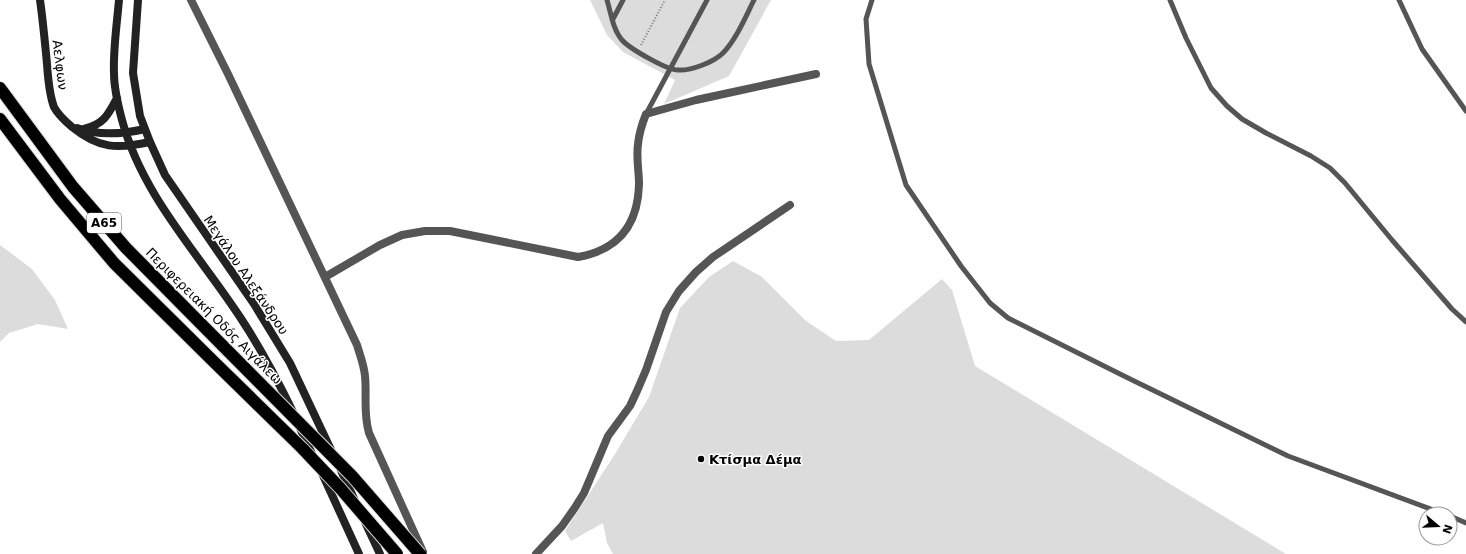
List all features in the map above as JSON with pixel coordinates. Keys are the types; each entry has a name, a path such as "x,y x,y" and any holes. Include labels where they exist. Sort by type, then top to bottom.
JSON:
{"highway":[{"name":"Περιφερειακή Οδός Αιγάλεω","path":"0,88 73,187 121,243 352,476 420,554"},
{"name":"Α65","path":"0,119 60,199 114,262 313,459 397,554"}],"main road":[{"name":"Αελφων","path":"40,0 51,96 58,114 84,136 97,143 112,146 130,146 150,142"},
{"path":"118,0 114,72 117,98 130,146 148,184 240,317 274,373 360,554"},
{"name":"Μεγάλου Αλεξάνδρου","path":"138,0 132,73 140,116 150,142 165,174 254,304 290,363 380,554"},
{"path":"82,130 93,127 103,120 107,116 117,98"},
{"name":"Αελφων","path":"72,127 98,133 126,134 145,129"}],"street":[{"path":"191,0 232,81 357,345 363,363 366,391 366,422 369,433 424,554"},
{"path":"325,277 380,245 402,236 425,231 450,231 578,256 591,254 606,248 621,237 630,225 635,213 639,184 638,146 640,131 646,114 696,100 816,74"},
{"path":"536,554 562,526 584,493 608,436 630,406 646,370 666,312 679,291 696,272 713,257 790,205"}],"lane":[{"path":"607,0 617,33 622,40 637,52 670,68 678,70 686,69 716,59 724,52 754,0"},
{"path":"612,19 623,0"},
{"path":"646,114 707,0"},
{"path":"872,0 866,19 869,64 906,185 962,266 990,303 1008,318 1288,456 1422,506"},
{"path":"1170,0 1186,38 1211,88 1227,106 1242,119 1266,133 1292,145 1330,168 1345,183 1452,309 1466,322"},
{"path":"1399,0 1422,49 1466,111"}],"path":[{"path":"637,52 665,0"}],"shaded area":[{"path":"590,0 771,0 729,76 664,104 675,80 623,52 607,35"},
{"path":"0,245 32,269 55,300 68,329 38,324 9,333 0,342"},
{"path":"733,261 762,277 806,321 836,341 869,340 942,279 952,290 975,366 1286,554 613,554 607,543 603,523 571,541 565,531 615,454 649,397 680,308 709,277"}],"place":[{"name":"Κτίσμα Δέμα","path":"701,459"}]}
